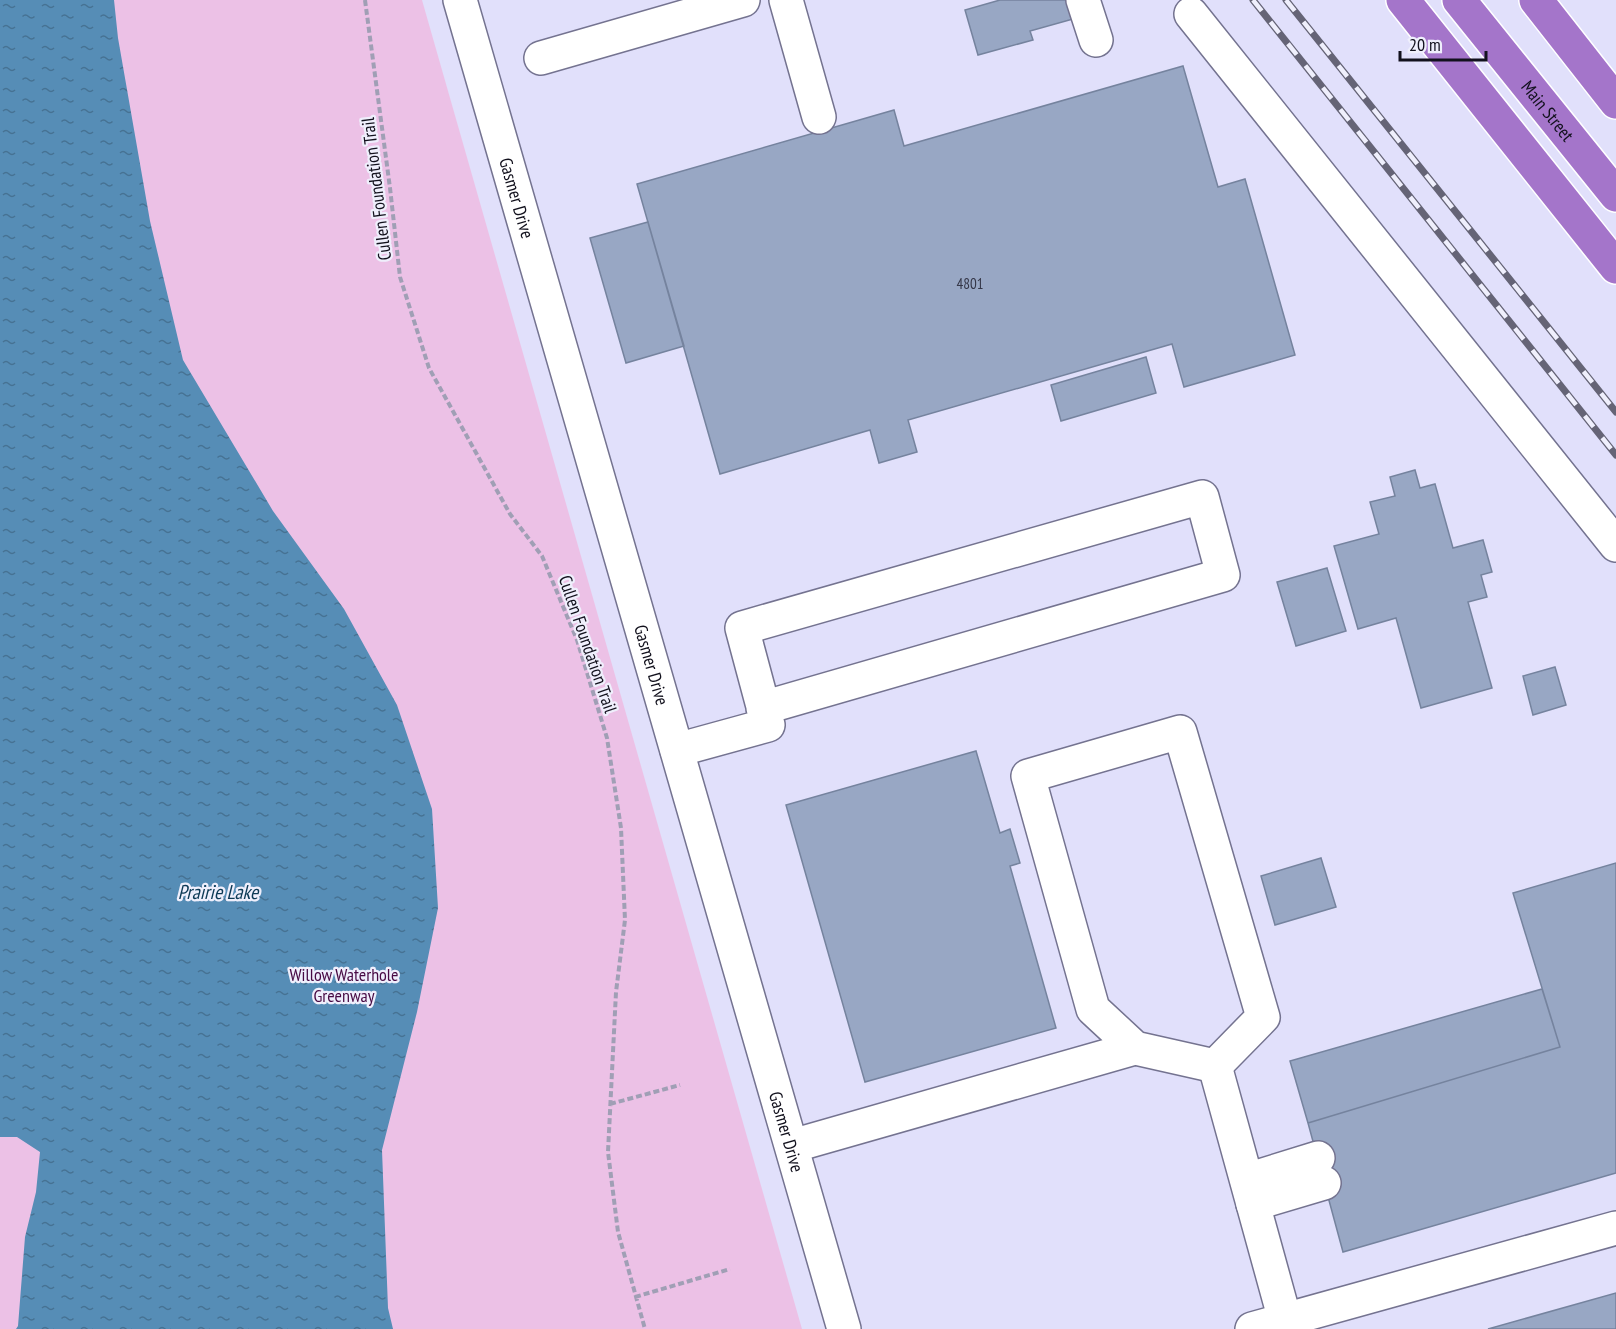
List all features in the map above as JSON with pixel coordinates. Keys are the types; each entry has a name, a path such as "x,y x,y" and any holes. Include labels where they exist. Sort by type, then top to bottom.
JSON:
{"highway":[{"path":"1403,0 1616,267"},
{"name":"Main Street","path":"1458,0 1616,195"},
{"path":"1536,0 1616,102"}],"street":[{"name":"Gasmer Drive","path":"460,0 844,1329"},
{"path":"541,58 743,0"},
{"path":"786,0 819,117"},
{"path":"1083,0 1096,40"},
{"path":"1191,14 1616,545"},
{"path":"676,750 768,725 763,708 742,628 1202,496 1223,575 763,708"},
{"path":"1135,1048 1093,1009 1028,776 1180,732 1263,1017 1215,1066"},
{"path":"792,1146 1135,1048 1215,1066"},
{"path":"1215,1066 1286,1320"},
{"path":"1247,1181 1318,1160 1247,1181"},
{"path":"1252,1329 1616,1228"}],"path":[{"name":"Cullen Foundation Trail","path":"365,0 400,277 429,368 510,514 542,556 577,639 607,738 621,828 625,920 616,992 608,1152 616,1221 645,1329"},
{"path":"610,1104 680,1085"},
{"path":"635,1297 730,1269"}],"green space":[{"name":"Willow Waterhole Greenway","path":"0,0 422,0 802,1329 0,1329"}],"water":[{"name":"Prairie Lake","path":"0,0 114,0 118,38 150,221 183,360 273,511 344,609 397,705 432,809 438,908 417,1012 382,1150 388,1308 393,1329 16,1329 25,1237 36,1192 40,1152 17,1137 0,1137"}],"building":[{"path":"1000,0 1067,0 1073,19 1030,31 1033,40 978,55 965,10"},
{"path":"1183,66 1218,187 1245,179 1295,355 1184,387 1172,344 908,420 917,452 879,463 870,430 720,474 637,184 894,110 904,146"},
{"path":"648,222 684,346 626,363 590,238"},
{"path":"1146,357 1156,393 1061,421 1051,385"},
{"path":"1415,470 1420,488 1435,484 1453,548 1483,540 1492,572 1481,575 1487,597 1468,602 1492,688 1421,708 1396,618 1358,629 1334,546 1379,534 1370,502 1395,496 1390,477"},
{"path":"1327,568 1346,631 1296,646 1277,582"},
{"path":"1555,667 1566,705 1533,715 1523,676"},
{"path":"976,751 1000,833 1010,829 1020,863 1010,866 1056,1028 865,1082 786,805"},
{"path":"1321,858 1336,907 1275,925 1261,876"},
{"path":"1616,863 1616,1173 1343,1252 1308,1123 1560,1047 1513,893"},
{"path":"1542,989 1560,1047 1308,1123 1290,1061"},
{"path":"1616,1293 1616,1329 1488,1329"}],"railway":[{"path":"1253,0 1616,455"},
{"path":"1286,0 1616,412"}]}
